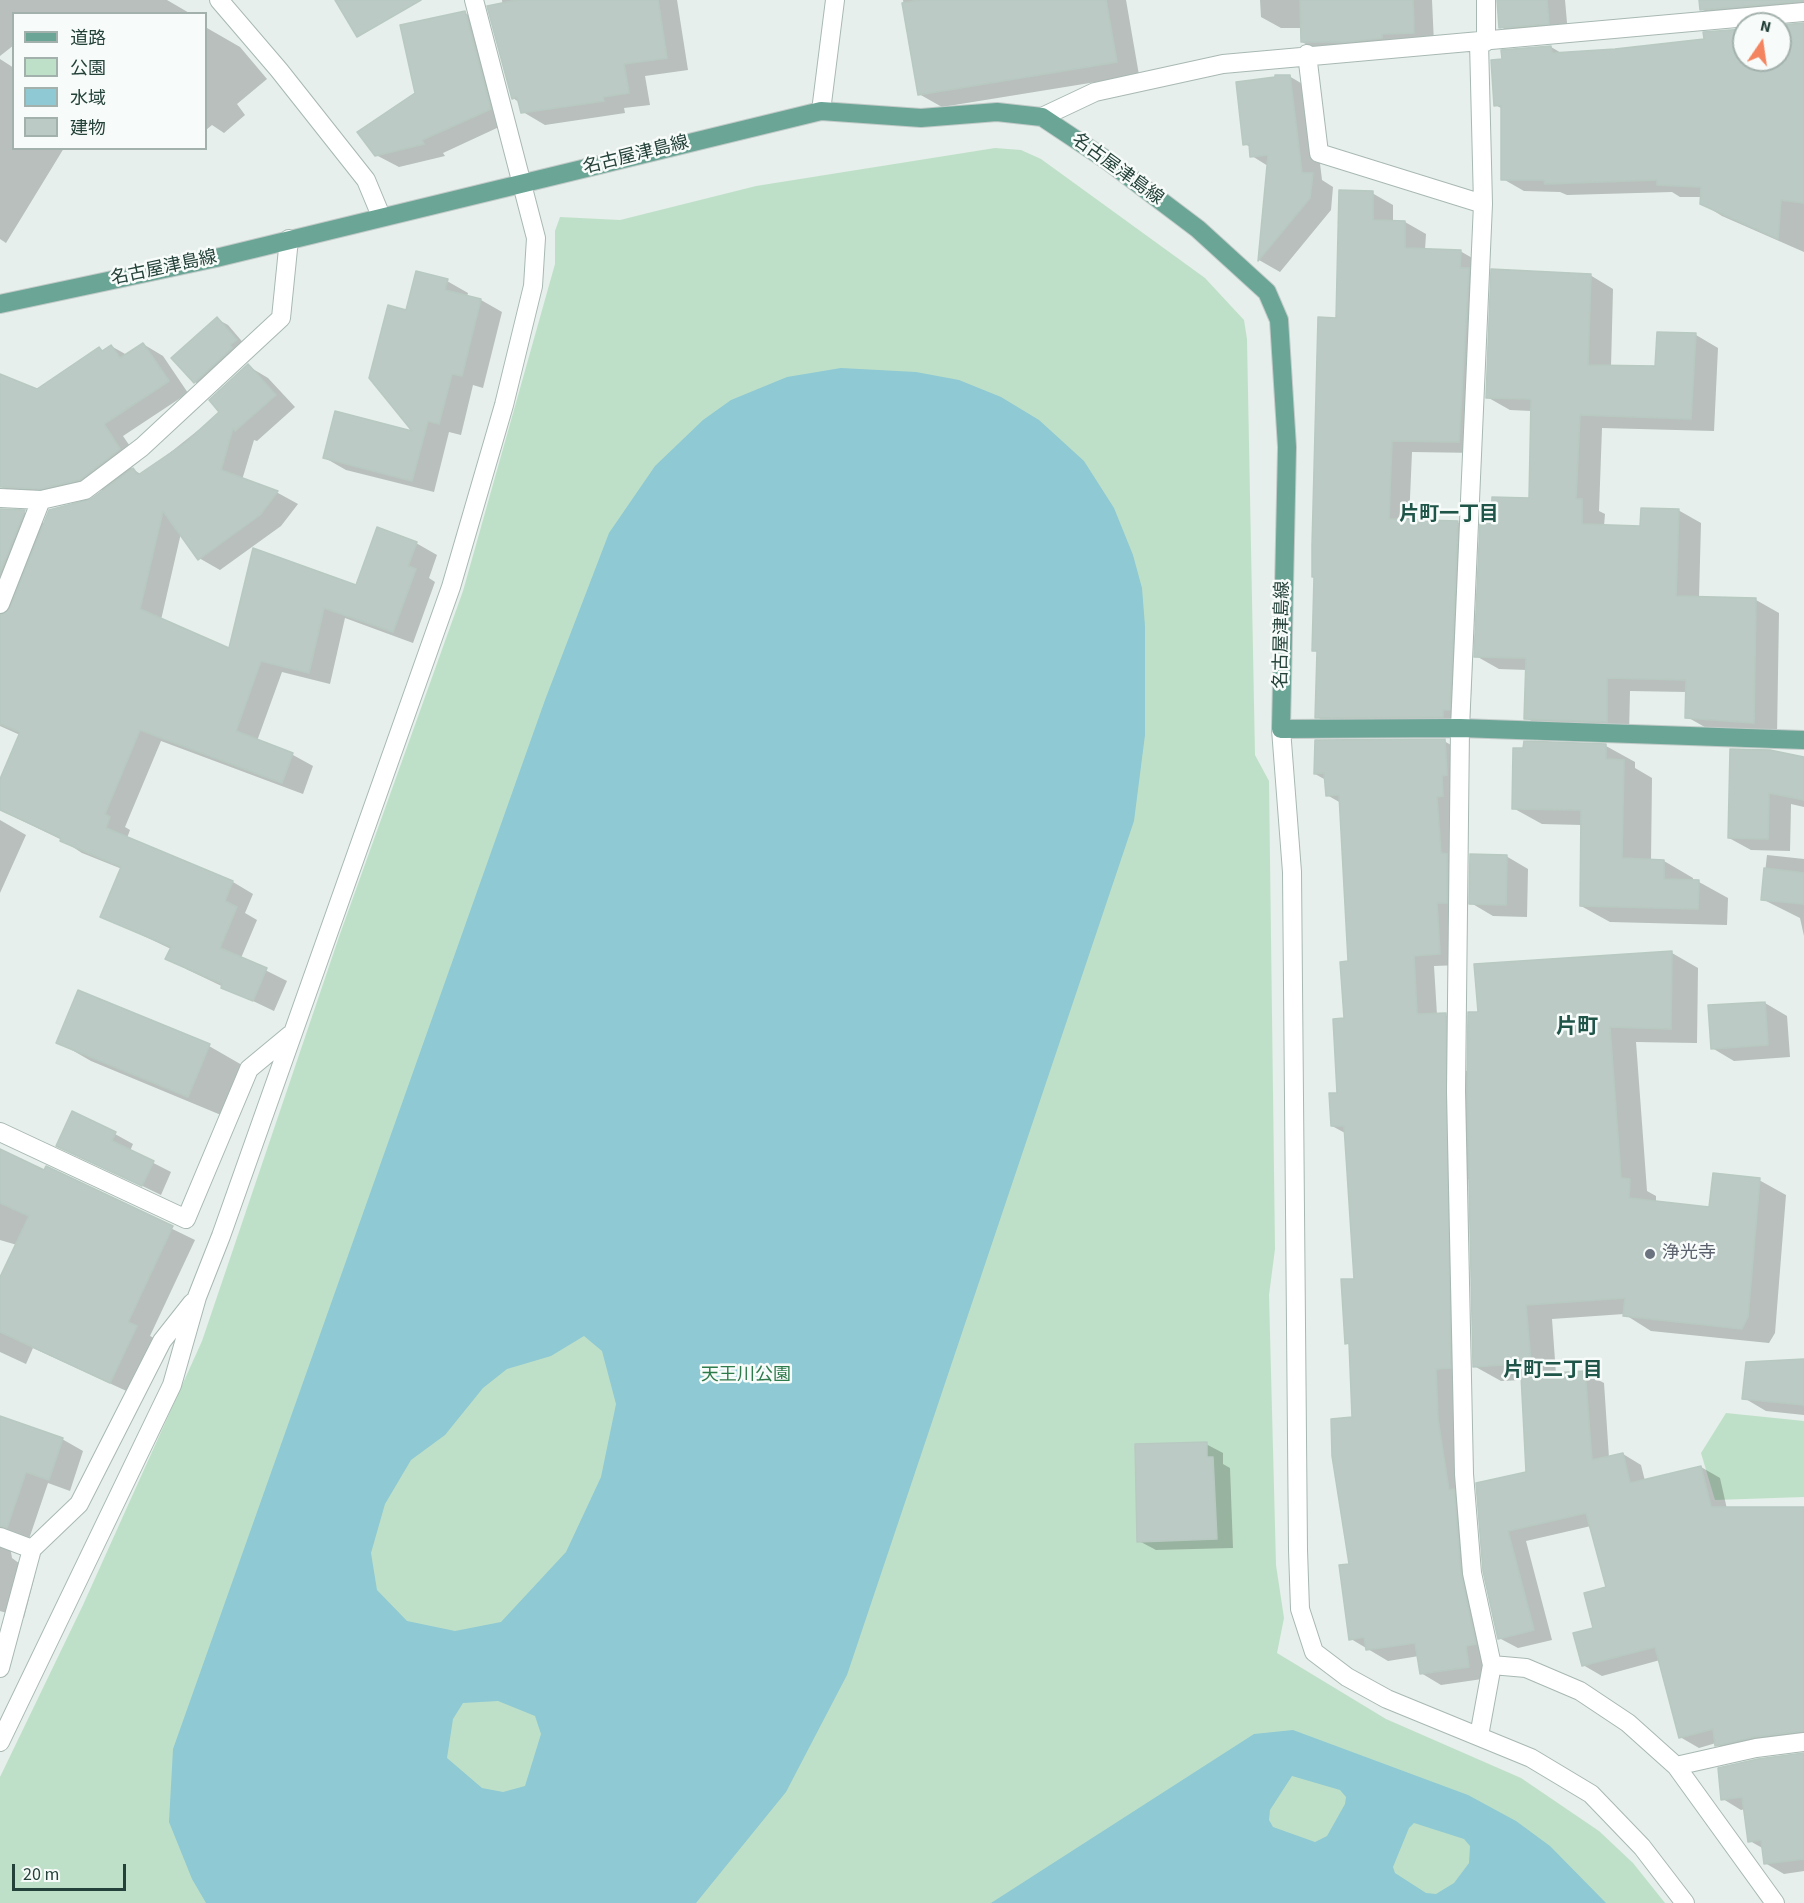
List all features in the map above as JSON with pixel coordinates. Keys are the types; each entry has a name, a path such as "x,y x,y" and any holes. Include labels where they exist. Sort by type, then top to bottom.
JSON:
{"main road":[{"name":"名古屋津島線","path":"0,304 216,258 381,216 821,111 921,118 997,112 1042,117 1108,161 1198,229 1267,292 1279,320 1287,447 1281,729"},
{"path":"1281,729 1460,728 1804,740"}],"street":[{"path":"219,0 279,70 366,180 381,216"},
{"path":"0,1742 172,1385 197,1297 221,1236 451,587 504,405 533,286 536,238 474,0"},
{"path":"821,111 836,0"},
{"path":"1479,1736 1492,1665 1472,1573 1464,1473 1456,1091 1460,728 1483,204 1483,42 1486,0"},
{"path":"1042,117 1095,92 1223,64 1307,54 1483,42 1804,12"},
{"path":"1307,54 1319,153 1483,204"},
{"path":"0,498 40,500 85,490 142,447 281,318 289,239"},
{"path":"0,604 40,500"},
{"path":"1281,729 1292,872 1300,1609 1314,1652 1347,1677 1387,1698 1531,1758 1591,1794 1642,1847 1685,1903"},
{"path":"0,1132 186,1219 249,1069 291,1034"},
{"path":"0,1668 32,1549 79,1504 162,1341 197,1297"},
{"path":"0,1537 32,1549"},
{"path":"1492,1665 1526,1668 1580,1691 1628,1723 1676,1766 1775,1903"},
{"path":"1676,1766 1756,1748 1804,1742"}],"green space":[{"name":"天王川公園","path":"995,148 1021,150 1041,159 1205,278 1244,320 1247,339 1255,755 1269,781 1275,1249 1269,1295 1276,1565 1284,1618 1277,1653 1386,1719 1521,1778 1599,1831 1633,1863 1665,1903 0,1903 0,1777 83,1605 202,1341 340,934 463,591 555,264 555,231 560,217 620,220 756,186"},
{"path":"1726,1413 1804,1421 1804,1497 1715,1500 1701,1453"}],"water":[{"path":"841,368 916,372 959,380 1001,397 1039,420 1084,461 1114,508 1133,555 1142,588 1145,626 1145,735 1134,821 847,1675 786,1792 696,1903 206,1903 192,1879 169,1822 173,1749 545,700 609,533 655,466 703,420 731,400 787,377","holes":["584,1336 602,1351 616,1404 601,1477 566,1552 501,1622 455,1631 407,1621 377,1590 371,1553 385,1504 411,1460 445,1435 483,1388 507,1369 551,1356","498,1701 535,1716 541,1734 525,1786 503,1792 482,1788 447,1758 453,1719 463,1703"]},
{"path":"1293,1730 1468,1795 1516,1821 1550,1846 1606,1903 991,1903 1254,1734","holes":["1292,1776 1340,1790 1346,1797 1345,1804 1327,1836 1315,1842 1273,1827 1269,1820 1270,1810","1414,1823 1464,1839 1470,1846 1469,1863 1454,1883 1436,1894 1426,1893 1395,1873 1393,1867 1409,1828"]}],"building":[{"path":"335,0 421,0 357,37"},
{"path":"517,0 658,0 667,58 624,64 629,93 603,97 604,101 521,113 517,97 512,99 487,6"},
{"path":"920,0 1106,0 1117,62 918,95 902,3"},
{"path":"1300,0 1413,0 1414,33 1382,34 1382,38 1346,42 1301,42"},
{"path":"1497,0 1547,0 1549,24 1499,28"},
{"path":"1699,0 1804,0 1804,1 1700,10"},
{"path":"465,11 491,109 422,140 424,144 375,156 357,132 415,93 400,25"},
{"path":"1804,23 1804,203 1781,200 1778,239 1700,204 1701,187 1657,185 1657,180 1545,184 1544,180 1501,180 1501,105 1494,106 1491,60 1502,59 1501,50 1551,46 1552,53 1615,49 1704,39 1703,32 1732,30 1732,72 1792,72 1792,24"},
{"path":"1275,75 1290,75 1302,173 1313,173 1310,198 1258,261 1268,155 1250,157 1249,144 1243,145 1236,82 1275,77"},
{"path":"1339,190 1373,191 1373,220 1405,221 1405,248 1461,250 1460,268 1469,268 1459,442 1392,441 1389,519 1458,521 1450,710 1443,710 1443,717 1315,718 1317,651 1312,651 1314,577 1312,577 1312,545 1318,317 1336,318"},
{"path":"1491,269 1591,274 1588,365 1655,366 1657,332 1696,333 1691,419 1580,415 1576,499 1582,499 1582,524 1640,526 1641,508 1679,509 1676,596 1756,598 1754,723 1685,718 1686,680 1607,678 1607,722 1524,719 1526,658 1474,657 1480,522 1491,522 1492,497 1529,498 1531,399 1486,398"},
{"path":"416,271 448,279 445,290 481,299 462,376 452,374 439,424 428,421 412,481 323,458 335,411 412,431 369,378 388,305 406,310"},
{"path":"217,317 237,340 230,345 232,348 194,383 171,358"},
{"path":"143,343 169,381 104,424 120,449 80,480 40,489 0,487 0,374 37,389 99,347 102,351 111,345 120,358"},
{"path":"248,364 276,395 235,431 233,428 221,470 278,491 260,515 198,560 163,511 140,609 229,648 253,548 356,585 377,527 417,542 408,566 416,569 393,632 324,608 309,673 261,661 236,731 293,753 282,783 140,730 105,814 110,817 106,828 233,881 225,901 237,907 220,948 267,968 253,1001 221,988 222,984 165,959 171,947 100,917 121,867 60,841 61,838 0,810 0,779 20,732 0,724 0,615 10,608 49,510 91,499 133,468 138,475 185,443 219,412 209,400"},
{"path":"0,509 25,510 0,573"},
{"path":"1445,739 1447,775 1442,776 1443,796 1437,797 1441,853 1447,854 1447,903 1437,903 1440,954 1414,956 1417,1014 1446,1013 1451,1368 1436,1369 1438,1419 1449,1490 1454,1489 1461,1574 1476,1644 1466,1646 1469,1667 1420,1674 1415,1643 1366,1650 1364,1637 1349,1640 1339,1565 1349,1564 1332,1456 1331,1419 1352,1417 1349,1343 1345,1344 1341,1279 1354,1279 1344,1126 1331,1126 1329,1093 1337,1093 1333,1019 1344,1018 1340,962 1348,961 1339,795 1326,796 1324,773 1314,774 1315,740"},
{"path":"1524,741 1606,744 1606,759 1624,760 1622,858 1664,860 1664,879 1699,880 1698,909 1580,906 1581,810 1512,809 1513,748 1523,748"},
{"path":"1730,749 1770,750 1804,757 1804,800 1769,793 1768,839 1728,838"},
{"path":"1470,854 1507,855 1506,905 1469,904"},
{"path":"1764,868 1804,873 1804,904 1761,900"},
{"path":"1672,951 1671,1029 1610,1027 1621,1178 1630,1179 1629,1198 1709,1207 1713,1173 1760,1178 1748,1317 1742,1329 1623,1316 1625,1298 1526,1305 1531,1363 1473,1367 1467,1091 1468,1012 1478,1012 1474,964"},
{"path":"78,990 210,1044 188,1097 56,1043"},
{"path":"1765,1002 1768,1045 1711,1049 1708,1005"},
{"path":"72,1111 116,1132 112,1141 154,1161 142,1186 56,1146"},
{"path":"0,1149 44,1170 46,1166 173,1226 128,1322 137,1326 110,1383 0,1332 0,1277 29,1216 0,1203"},
{"path":"1804,1359 1804,1405 1742,1399 1746,1362"},
{"path":"1585,1371 1592,1460 1623,1453 1630,1483 1701,1466 1711,1507 1804,1507 1804,1731 1754,1737 1715,1746 1713,1729 1679,1738 1655,1647 1582,1666 1573,1633 1593,1628 1584,1593 1606,1587 1586,1513 1508,1531 1534,1630 1498,1639 1483,1571 1476,1483 1526,1472 1521,1375"},
{"path":"0,1416 63,1438 49,1480 26,1472 7,1528 0,1526"},
{"path":"1207,1442 1207,1457 1213,1457 1217,1539 1137,1542 1135,1444"},
{"path":"1804,1753 1804,1859 1764,1864 1761,1840 1748,1842 1742,1797 1721,1800 1718,1768 1758,1759"}],"place":[{"name":"浄光寺","path":"1650,1254"}],"district":[{"name":"片町一丁目","path":"1449,516"},
{"name":"片町","path":"1577,1028"},
{"name":"片町二丁目","path":"1553,1372"}]}
